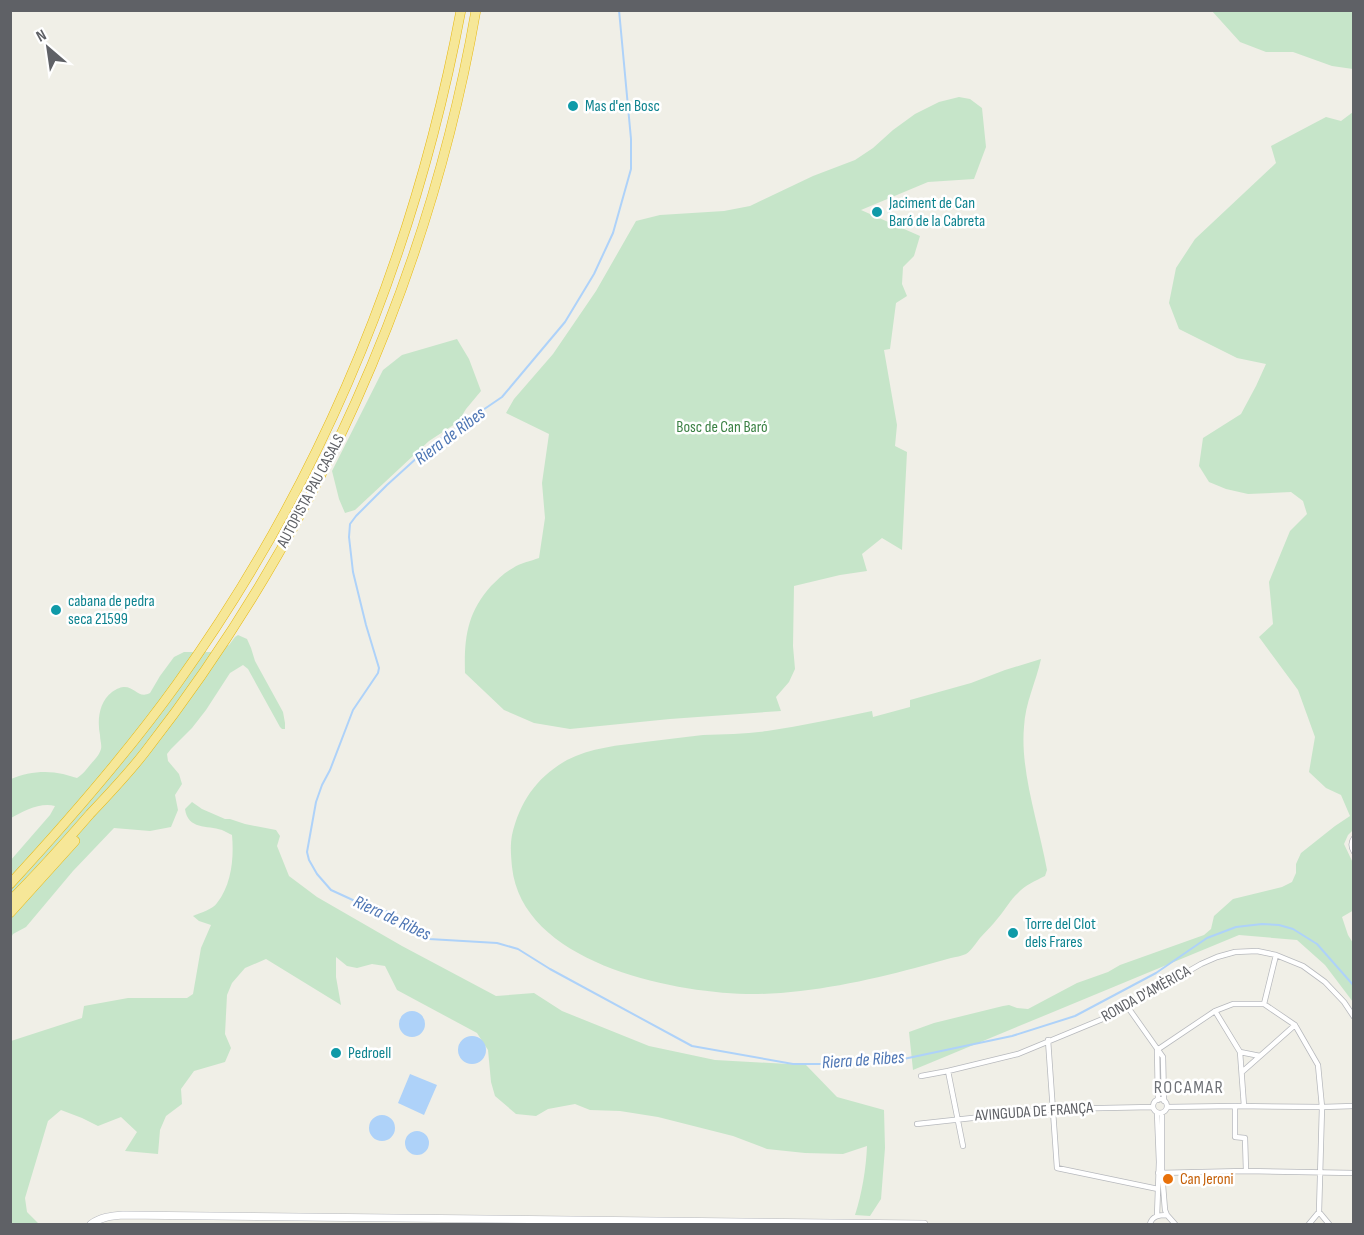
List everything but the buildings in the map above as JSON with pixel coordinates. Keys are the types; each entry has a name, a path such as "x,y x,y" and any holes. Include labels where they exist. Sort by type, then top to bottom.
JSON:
{"highway":[{"name":"AUTOPISTA PAU CASALS","path":"10,884 83,803 177,685 243,583 292,497 345,388 369,334 385,290 415,202 440,111 461,10"},
{"name":"AUTOPISTA PAU CASALS","path":"10,901 144,754 187,697 250,602 306,504 358,398 403,288 454,118 476,10"},
{"path":"10,914 105,805 132,772 134,765"},
{"path":"10,877 25,862 38,854"}],"street":[{"path":"1353,838 1351,848 1353,852"},
{"name":"RONDA D'AMÈRICA","path":"921,1076 1018,1054 1110,1016 1185,973 1217,957 1235,952 1257,951 1276,955 1303,966 1325,982 1344,1002 1353,1017"},
{"path":"1264,1004 1276,955"},
{"path":"1157,1050 1215,1011 1233,1004 1264,1004 1295,1025 1318,1065 1322,1107 1319,1212 1309,1224"},
{"path":"1127,1006 1163,1057 1164,1101 1167,1107"},
{"path":"1215,1011 1240,1052 1244,1106"},
{"path":"1242,1072 1295,1025"},
{"path":"1048,1040 1057,1168 1158,1189"},
{"path":"1157,1050 1158,1100 1155,1101 1153,1109 1160,1113 1165,1112 1167,1107"},
{"path":"1240,1052 1260,1056"},
{"path":"948,1071 963,1146"},
{"path":"1158,1100 1164,1101"},
{"path":"1235,1106 1235,1137 1245,1138 1246,1171"},
{"path":"1167,1107 1353,1106"},
{"name":"AVINGUDA DE FRANÇA","path":"917,1124 1054,1109 1153,1107"},
{"path":"1157,1216 1160,1113"},
{"path":"1160,1173 1246,1171 1353,1173"},
{"path":"1160,1173 1165,1210 1175,1224"},
{"path":"1319,1212 1329,1224"},
{"path":"91,1224 109,1216 123,1215 924,1224"},
{"path":"1149,1224 1157,1216 1167,1215"}],"green space":[{"path":"1212,11 1353,11 1353,69 1332,66 1293,52 1266,52 1240,42"},
{"name":"Bosc de Can Baró","path":"959,97 970,99 982,108 986,147 974,179 928,182 861,210 920,236 914,256 903,267 902,284 907,296 896,303 890,349 884,350 897,425 895,446 907,452 902,550 882,538 862,554 867,571 794,586 795,669 789,682 776,697 781,711 570,729 534,723 504,710 465,673 466,637 472,616 491,586 516,566 539,558 545,518 542,483 549,434 506,413 514,399 553,354 596,291 636,221 660,215 724,211 750,206 813,176 855,160 915,114 939,102"},
{"path":"1353,112 1354,829 1344,844 1353,863 1354,910 1342,917 1353,943 1353,1002 1325,965 1297,940 1239,935 913,1070 909,1032 934,1023 1003,1006 1028,1009 1077,983 1204,935 1211,929 1214,916 1233,899 1282,887 1292,882 1301,853 1350,816 1341,795 1326,788 1309,772 1315,737 1298,690 1259,637 1273,624 1269,582 1290,531 1307,514 1303,501 1291,492 1248,494 1226,489 1209,482 1199,466 1203,438 1241,414 1266,364 1237,358 1179,329 1169,303 1176,268 1195,239 1276,163 1271,146 1326,117 1341,121"},
{"path":"457,339 469,359 481,391 458,422 429,441 355,510 345,513 332,471 383,370 402,355"},
{"path":"238,635 247,639 255,661 283,712 285,729 280,727 248,669 243,665 230,673 192,728 167,754 168,761 179,774 182,784 175,795 178,810 171,827 150,831 114,828 73,871 26,927 13,934 11,938 10,861 50,815 55,806 38,806 11,818 11,779 37,772 65,774 77,778 100,751 100,712 104,701 112,692 125,687 145,695 150,693 174,657 184,652 212,652 229,645"},
{"path":"1041,659 1026,709 1024,744 1027,780 1047,870 1045,876 1027,885 1015,896 966,954 831,987 767,994 714,992 678,987 641,978 604,965 570,948 542,927 522,900 511,859 511,839 515,823 531,791 547,774 567,760 595,750 625,744 703,735 767,731 872,711 873,717 910,707 910,700 971,683"},
{"path":"192,802 225,819 276,830 280,836 277,846 289,876 317,897 496,996 534,993 562,1011 649,1046 715,1060 806,1065 837,1097 884,1110 885,1148 881,1199 870,1216 855,1215 863,1181 867,1146 843,1154 767,1149 733,1136 658,1117 620,1111 590,1110 575,1104 548,1109 536,1116 516,1114 495,1096 491,1082 488,1050 477,1033 397,990 385,966 372,964 357,968 347,966 336,957 336,977 341,1005 266,959 245,968 232,983 227,995 225,1034 231,1048 225,1062 194,1071 181,1089 182,1104 166,1116 160,1130 158,1154 125,1151 137,1132 121,1117 98,1126 61,1110 48,1121 25,1198 27,1212 39,1224 11,1224 11,1041 82,1018 84,1006 128,998 187,998 193,994 201,948 211,925 193,916 213,907 222,896 229,879 233,852 232,835 222,830 199,826 190,820 185,809"}],"water":[{"path":"412,1011 421,1015 425,1024 421,1033 412,1037 403,1033 399,1024 403,1015"},
{"path":"472,1036 482,1040 486,1050 482,1060 472,1064 462,1060 458,1050 462,1040"},
{"path":"410,1074 437,1085 424,1115 398,1103"},
{"path":"382,1115 391,1119 395,1128 391,1137 382,1141 373,1137 369,1128 373,1119"},
{"path":"417,1131 426,1134 429,1143 426,1152 417,1155 408,1152 405,1143 408,1134"}],"waterway":[{"name":"Riera de Ribes","path":"619,10 631,139 631,169 613,233 594,274 565,322 502,397 430,446 387,485 350,524 349,537 353,572 379,668 353,710 316,802 307,852 317,874 331,890 388,912 429,939 497,943 518,949 550,969 692,1046 793,1064 894,1061 1012,1036 1075,1016 1156,973 1207,938 1236,927 1262,924 1293,929 1317,944 1354,986"}],"place":[{"name":"Mas d'en Bosc","path":"573,106"},
{"name":"Jaciment de Can Baró de la Cabreta","path":"877,212"},
{"name":"cabana de pedra seca 21599","path":"56,610"},
{"name":"Torre del Clot dels Frares","path":"1013,933"},
{"name":"Pedroell","path":"336,1053"},
{"name":"Can Jeroni","path":"1168,1179"}],"district":[{"name":"ROCAMAR","path":"1189,1087"}]}
